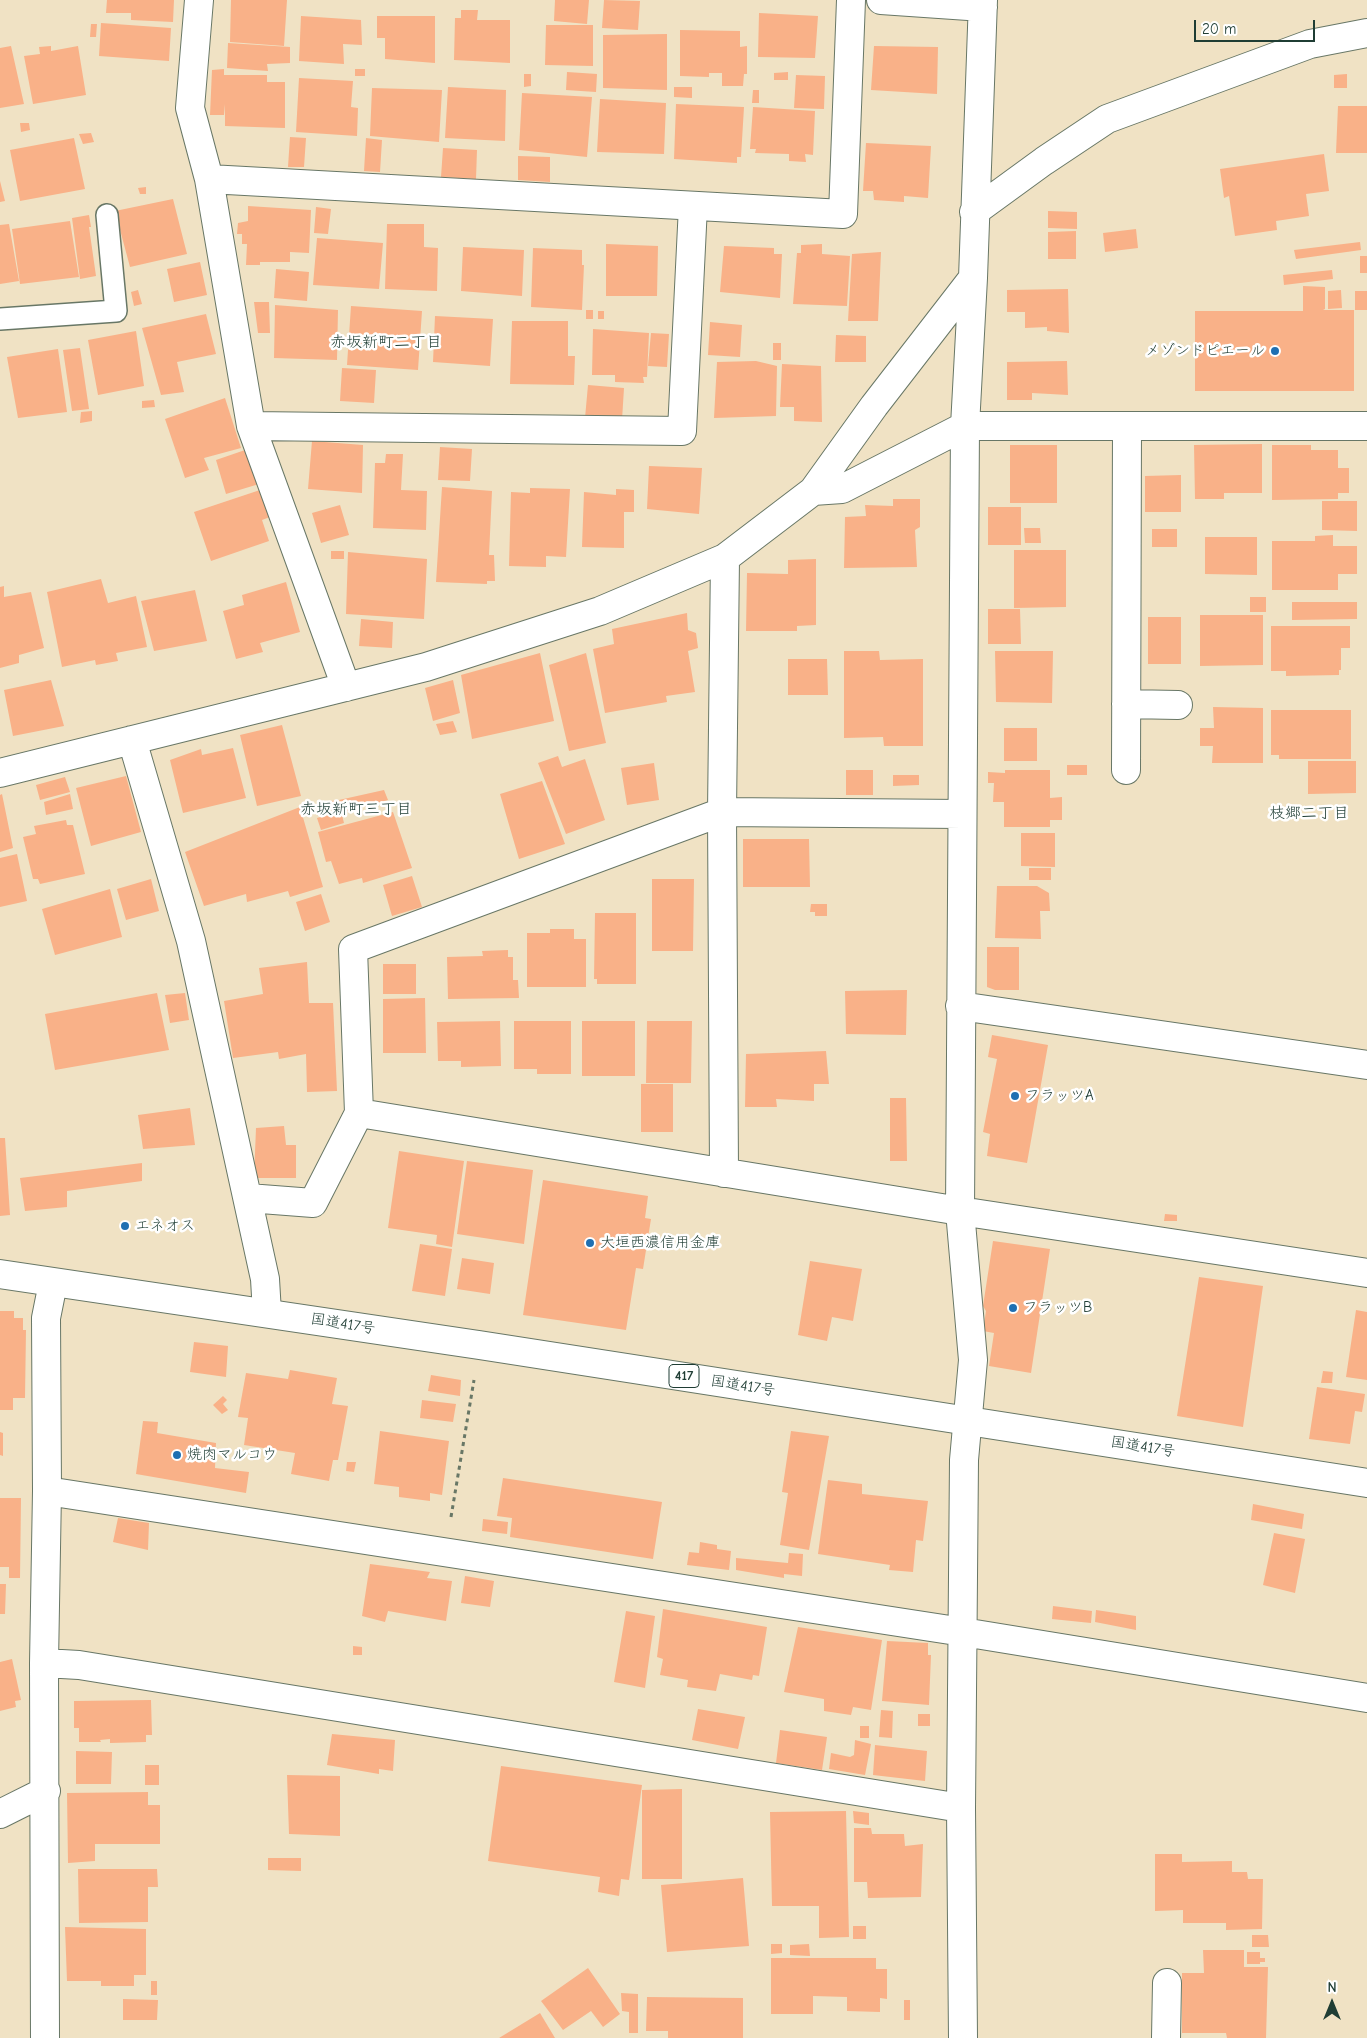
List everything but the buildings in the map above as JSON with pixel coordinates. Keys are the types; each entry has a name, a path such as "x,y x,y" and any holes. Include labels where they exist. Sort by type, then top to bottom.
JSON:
{"main road":[{"path":"199,0 190,108 208,180 250,426 346,687"},
{"path":"208,180 843,214 851,0"},
{"path":"882,0 983,3 973,278 964,426 960,1211 973,1360 966,1420 964,1460 961,1808 963,2038"},
{"path":"974,212 1106,119 1310,44 1367,33"},
{"path":"250,426 682,431 693,206"},
{"path":"0,773 426,667 600,611 725,558 812,491 874,406 973,278"},
{"path":"812,491 842,488 964,426 1367,426"},
{"path":"1126,770 1127,426"},
{"path":"724,1173 722,812 725,558"},
{"path":"1126,704 1178,705"},
{"path":"132,740 191,941 265,1279 267,1312"},
{"path":"248,1198 313,1202 359,1114 353,950 722,812 962,814"},
{"path":"960,1006 1367,1066"},
{"path":"359,1114 960,1211 1367,1273"},
{"name":"国道417号","path":"0,1274 267,1312 1367,1483"},
{"path":"45,2038 46,1791 44,1663 47,1491 46,1318 53,1283"},
{"path":"47,1491 963,1632 1367,1698"},
{"path":"44,1663 98,1669 961,1808"},
{"path":"0,1814 46,1791"},
{"path":"1166,2038 1167,1983"}],"lane":[{"path":"0,319 116,311 107,215"}],"path":[{"path":"445,1552 479,1345"}],"place":[{"name":"メゾンドピエール","path":"1275,351"},
{"name":"フラッツA","path":"1015,1096"},
{"name":"エネオス","path":"125,1226"},
{"name":"大垣西濃信用金庫","path":"590,1243"},
{"name":"フラッツB","path":"1013,1308"},
{"name":"焼肉マルコウ","path":"177,1455"}],"district":[{"name":"赤坂新町二丁目","path":"386,342"},
{"name":"赤坂新町三丁目","path":"356,809"},
{"name":"枝郷二丁目","path":"1309,813"}]}
